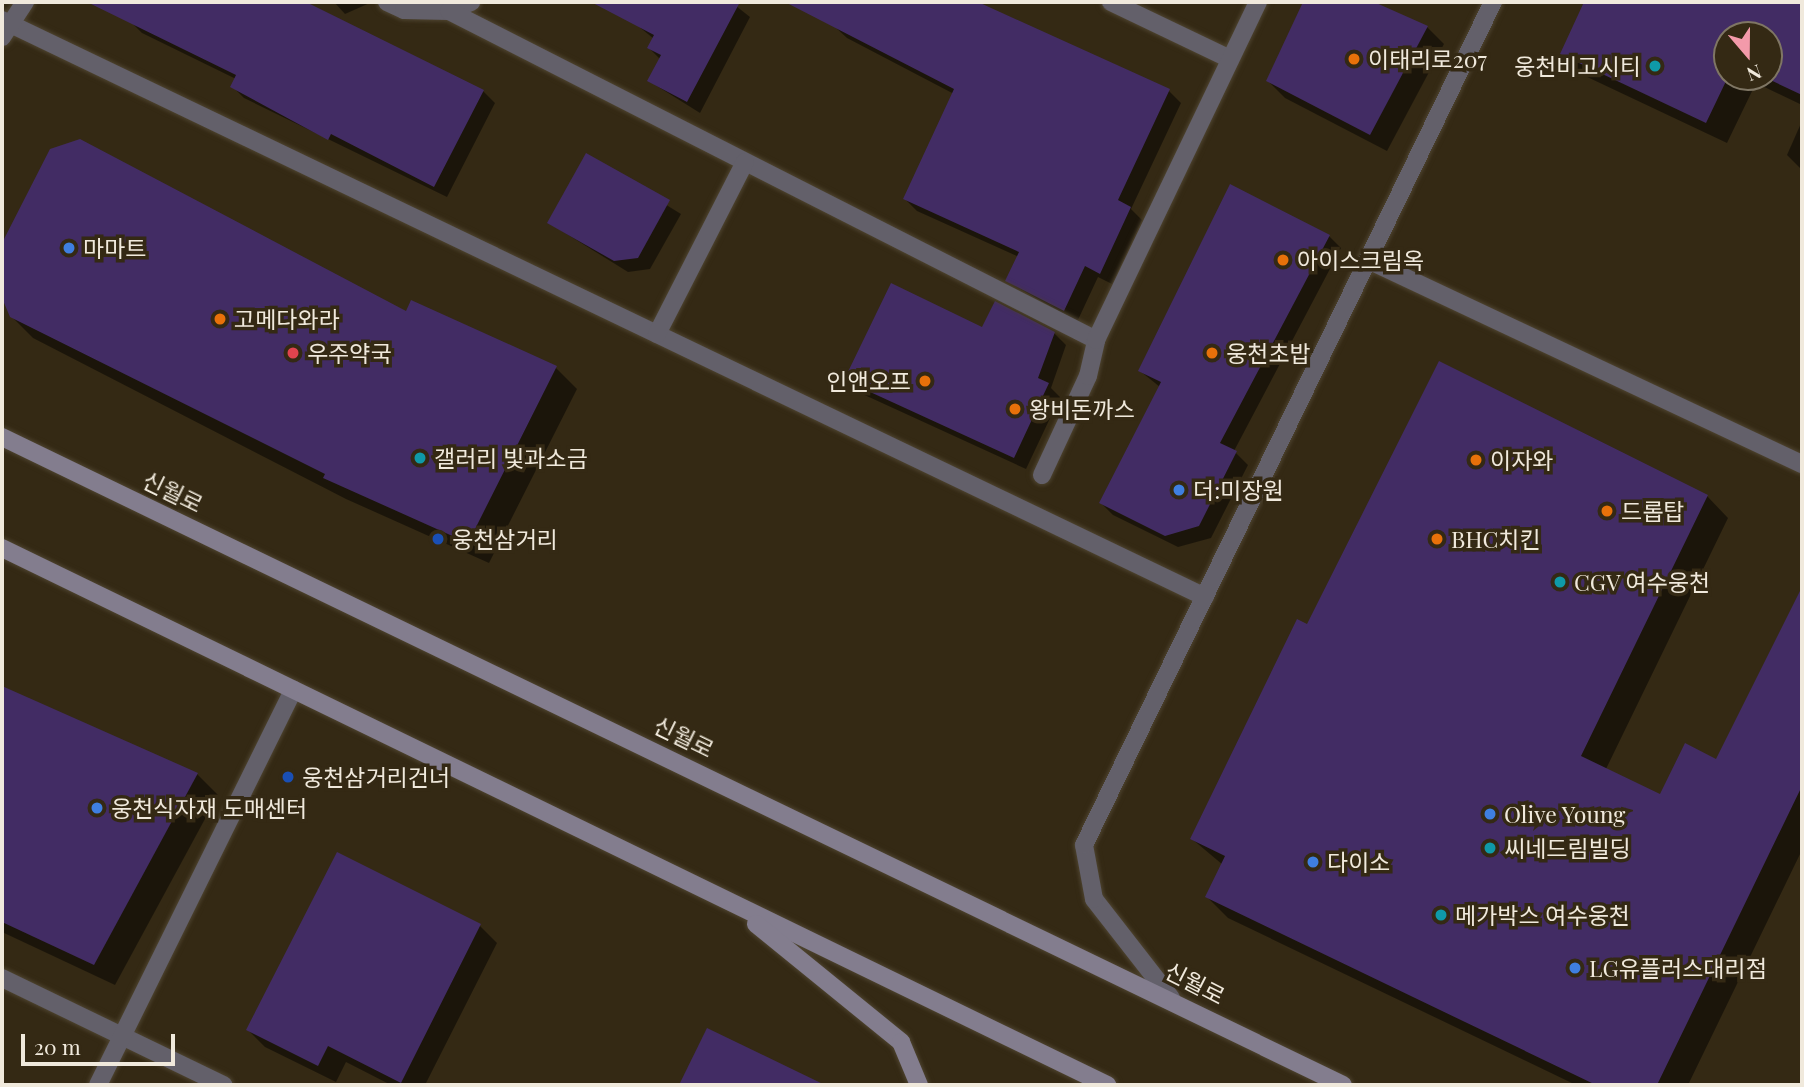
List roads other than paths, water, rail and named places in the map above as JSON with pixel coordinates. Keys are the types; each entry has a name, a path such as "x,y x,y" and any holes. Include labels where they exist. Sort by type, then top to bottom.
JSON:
{"street":[{"path":"25,2 4,27 657,334 1205,597"},
{"path":"387,2 404,9 449,11 1096,340"},
{"path":"449,11 471,2"},
{"path":"1111,2 1230,60"},
{"path":"1042,475 1088,376 1096,340 1258,2"},
{"path":"1171,998 1094,899 1083,861 1084,845 1493,2"},
{"path":"657,334 745,162"},
{"path":"1368,260 1802,464"},
{"name":"신월로","path":"2,437 1171,998 1343,1085"},
{"path":"2,548 737,909 1107,1085"},
{"path":"98,1085 293,690"},
{"path":"737,909 901,1042 919,1085"},
{"path":"2,978 223,1085"}],"place":[{"name":"이태리로207","path":"1354,59"},
{"name":"웅천비고시티","path":"1655,66"},
{"name":"마마트","path":"69,248"},
{"name":"아이스크림옥","path":"1283,260"},
{"name":"고메다와라","path":"220,319"},
{"name":"우주약국","path":"293,353"},
{"name":"웅천초밥","path":"1212,353"},
{"name":"인앤오프","path":"925,381"},
{"name":"왕비돈까스","path":"1015,409"},
{"name":"갤러리 빛과소금","path":"420,458"},
{"name":"이자와","path":"1476,460"},
{"name":"더:미장원","path":"1179,490"},
{"name":"드롭탑","path":"1607,511"},
{"name":"웅천삼거리","path":"438,539"},
{"name":"BHC치킨","path":"1437,539"},
{"name":"CGV 여수웅천","path":"1560,582"},
{"name":"웅천삼거리건너","path":"288,777"},
{"name":"웅천식자재 도매센터","path":"97,808"},
{"name":"Olive Young","path":"1490,814"},
{"name":"씨네드림빌딩","path":"1490,848"},
{"name":"다이소","path":"1313,862"},
{"name":"메가박스 여수웅천","path":"1441,915"},
{"name":"LG유플러스대리점","path":"1575,968"}]}
